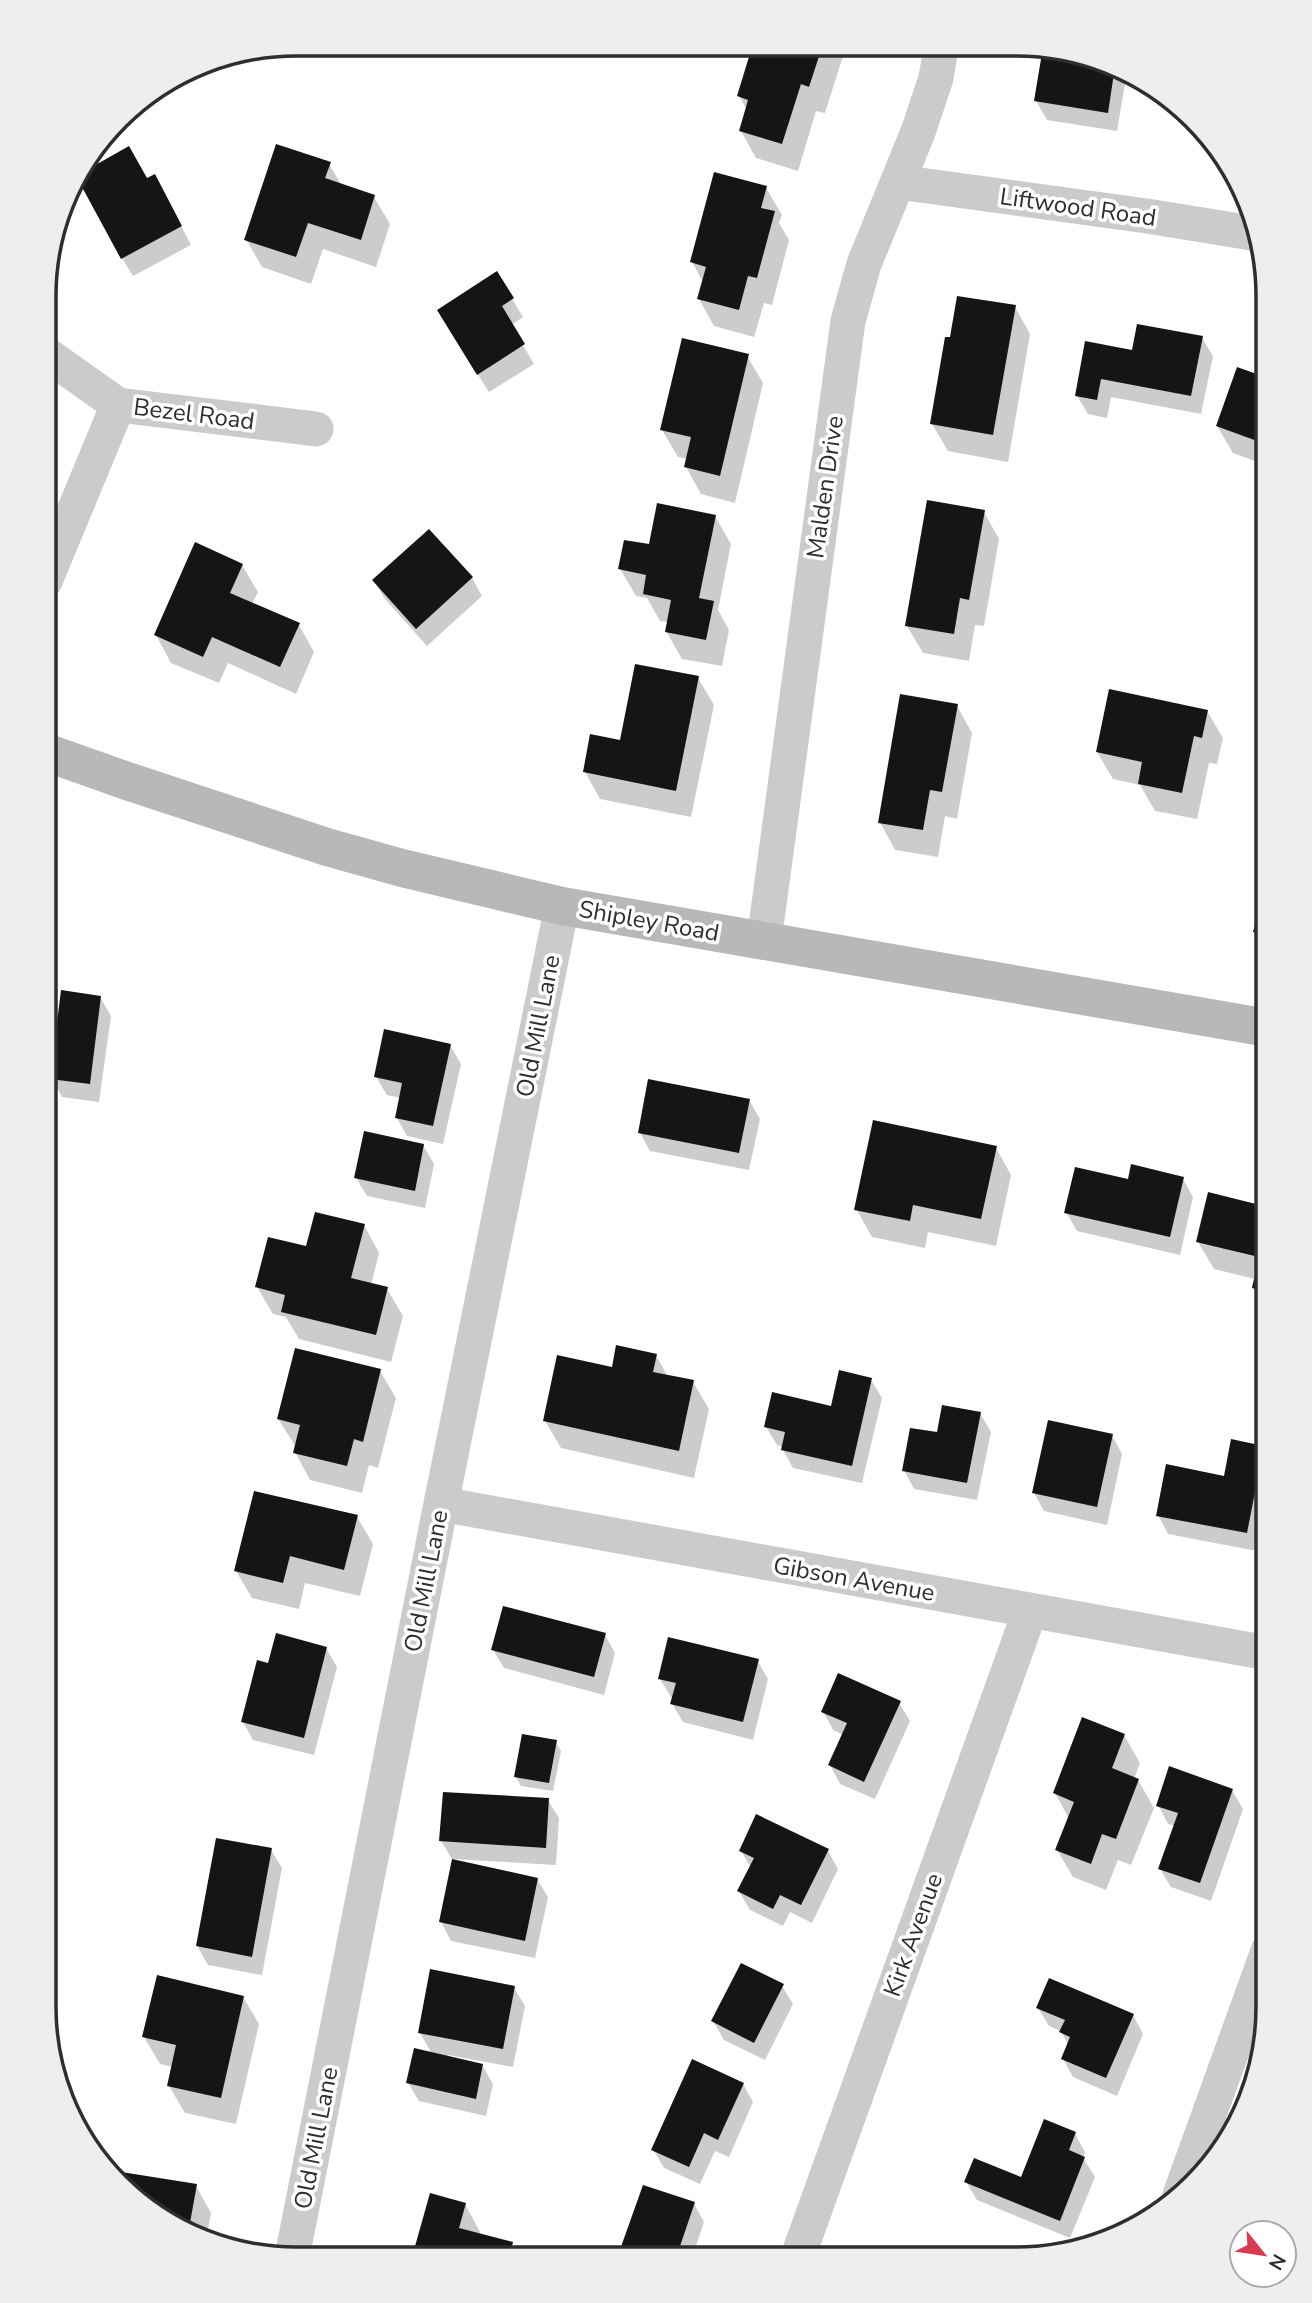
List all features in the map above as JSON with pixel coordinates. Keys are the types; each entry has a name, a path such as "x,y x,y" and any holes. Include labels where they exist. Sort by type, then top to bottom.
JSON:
{"main road":[{"name":"Shipley Road","path":"56,756 327,847 402,868 562,906 1256,1026"}],"street":[{"name":"Malden Drive","path":"764,941 848,321 863,264 922,121 940,56"},
{"name":"Liftwood Road","path":"898,182 1246,232"},
{"name":"Bezel Road","path":"56,361 118,405 316,429"},
{"path":"56,557 118,405"},
{"name":"Old Mill Lane","path":"294,2247 562,906"},
{"name":"Gibson Avenue","path":"441,1504 1255,1651"},
{"name":"Kirk Avenue","path":"801,2247 1030,1611"},
{"path":"1188,2173 1255,1987"}],"building":[{"path":"749,56 819,56 809,87 801,84 782,144 739,131 748,100 737,96"},
{"path":"1041,58 1093,69 1113,77 1108,113 1034,101"},
{"path":"276,144 331,162 325,178 375,195 361,240 308,223 296,257 244,240"},
{"path":"129,146 147,178 155,174 182,226 121,259 82,188 96,165"},
{"path":"714,172 767,186 761,208 775,211 757,278 748,276 739,310 697,299 706,267 690,262"},
{"path":"497,271 514,298 502,306 525,344 477,375 437,310"},
{"path":"957,296 1016,305 993,435 930,424 945,337 950,337"},
{"path":"1137,324 1203,336 1191,396 1101,379 1097,400 1075,396 1085,341 1132,350"},
{"path":"682,338 749,354 720,476 684,467 691,437 660,430"},
{"path":"1237,367 1256,374 1256,441 1216,426"},
{"path":"927,500 985,510 969,600 960,598 954,634 905,626"},
{"path":"657,503 716,515 699,598 714,601 706,640 665,632 671,600 643,594 646,575 618,569 624,540 649,544"},
{"path":"429,529 473,577 416,629 372,580"},
{"path":"195,542 243,564 230,593 300,623 280,667 212,637 203,657 154,635"},
{"path":"635,664 699,676 676,791 583,772 590,734 620,740"},
{"path":"1109,689 1208,710 1202,738 1194,736 1182,793 1138,784 1142,762 1096,752"},
{"path":"900,694 958,704 942,792 930,790 923,830 878,823"},
{"path":"61,990 101,996 90,1084 56,1080 56,1030"},
{"path":"384,1029 451,1044 433,1126 395,1118 402,1083 374,1077"},
{"path":"648,1079 750,1099 739,1153 638,1133"},
{"path":"873,1120 997,1146 981,1219 913,1205 910,1221 854,1210"},
{"path":"364,1131 424,1144 415,1191 354,1178"},
{"path":"1131,1164 1184,1177 1170,1237 1064,1213 1075,1167 1128,1179"},
{"path":"1208,1192 1255,1204 1255,1256 1196,1242"},
{"path":"315,1212 365,1224 351,1278 388,1287 376,1335 281,1312 285,1295 255,1287 268,1237 306,1246"},
{"path":"616,1345 657,1354 653,1372 694,1380 679,1451 543,1421 557,1355 612,1367"},
{"path":"295,1348 381,1369 363,1442 354,1439 347,1466 293,1453 300,1425 277,1419"},
{"path":"839,1370 872,1378 852,1466 781,1450 785,1432 764,1427 772,1392 831,1406"},
{"path":"942,1405 981,1412 967,1483 902,1471 910,1428 937,1432"},
{"path":"1048,1420 1113,1434 1097,1507 1032,1493"},
{"path":"1231,1439 1255,1444 1255,1490 1247,1533 1156,1516 1166,1464 1224,1476"},
{"path":"254,1491 358,1515 344,1570 290,1556 283,1583 234,1571"},
{"path":"503,1606 606,1633 594,1677 491,1650"},
{"path":"276,1633 327,1647 304,1738 241,1722 257,1660 268,1663"},
{"path":"668,1637 759,1659 743,1722 670,1704 676,1683 658,1679"},
{"path":"838,1673 901,1701 864,1782 828,1765 847,1723 821,1712"},
{"path":"1082,1717 1125,1734 1112,1768 1139,1779 1116,1839 1102,1834 1091,1864 1055,1850 1074,1802 1053,1793"},
{"path":"522,1734 557,1740 549,1783 514,1777"},
{"path":"1169,1766 1233,1789 1200,1883 1158,1869 1178,1813 1156,1806"},
{"path":"443,1792 549,1798 546,1848 439,1841"},
{"path":"756,1814 829,1849 801,1905 780,1895 773,1909 737,1891 754,1858 739,1851"},
{"path":"216,1838 272,1848 252,1957 196,1946"},
{"path":"452,1859 538,1878 525,1941 439,1922"},
{"path":"741,1963 784,1984 754,2043 711,2021"},
{"path":"430,1969 515,1986 503,2049 418,2033"},
{"path":"157,1975 244,1996 221,2098 167,2086 176,2045 142,2037"},
{"path":"1049,1978 1134,2014 1106,2078 1061,2059 1070,2037 1059,2032 1065,2020 1036,2008"},
{"path":"414,2048 483,2064 476,2099 406,2083"},
{"path":"692,2059 744,2083 718,2140 704,2133 689,2167 651,2150"},
{"path":"1044,2119 1076,2132 1069,2150 1085,2157 1060,2221 964,2182 974,2158 1021,2177"},
{"path":"123,2172 197,2184 190,2222 163,2207"},
{"path":"643,2185 695,2202 680,2247 621,2247"},
{"path":"430,2193 466,2203 459,2228 513,2242 512,2247 415,2247"}]}
